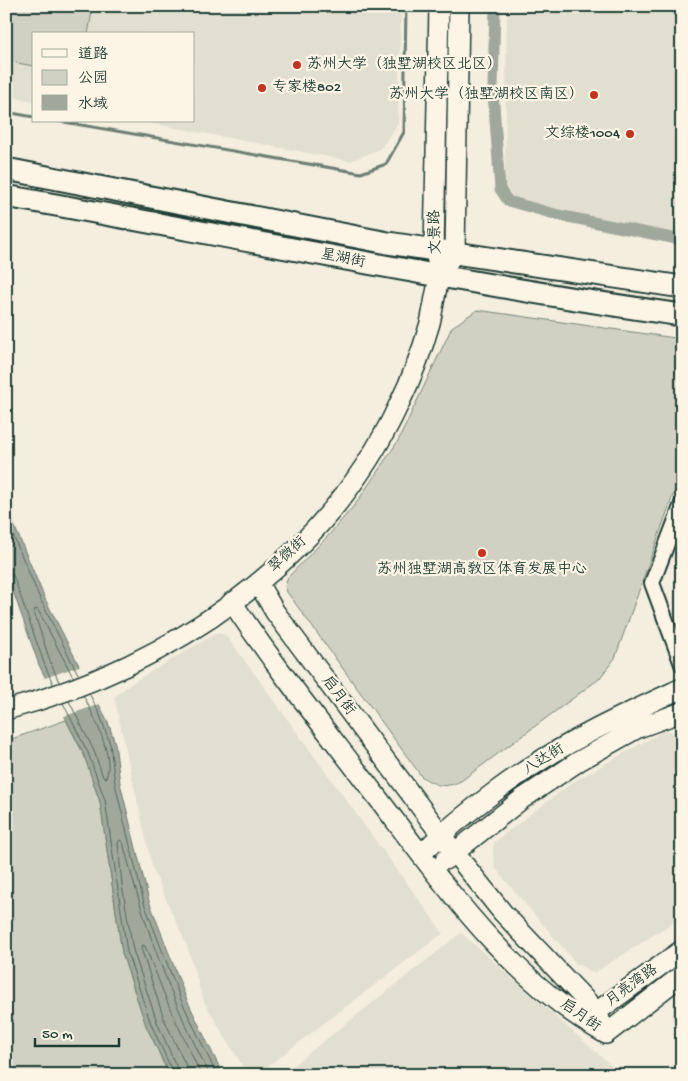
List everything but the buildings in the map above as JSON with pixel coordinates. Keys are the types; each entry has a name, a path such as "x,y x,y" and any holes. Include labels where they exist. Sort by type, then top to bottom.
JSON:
{"main road":[{"name":"星湖街","path":"6,169 445,251 682,287"},
{"name":"星湖街","path":"6,196 386,267 682,315"}],"street":[{"name":"文景路","path":"439,6 445,251"},
{"name":"文景路","path":"441,275 445,251 459,6"},
{"name":"翠微街","path":"6,710 49,698 100,678 172,642 218,613 258,584 292,553 324,520 352,484 377,446 399,405 417,363 431,319 441,275"},
{"path":"682,504 652,583 682,664"},
{"name":"启月街","path":"258,584 275,612 440,835 503,913 606,1034"},
{"name":"启月街","path":"232,602 432,870 529,977 590,1017"},
{"name":"八达街","path":"421,854 440,835 511,781 570,743 682,688"},
{"name":"八达街","path":"432,870 522,799 579,761 638,728 682,712"},
{"name":"月亮湾路","path":"590,1017 682,950"},
{"name":"月亮湾路","path":"606,1034 682,975"}],"shaded area":[{"name":"苏州大学（独墅湖校区北区）","path":"6,6 401,6 398,124 380,149 350,161 145,122 195,122 195,32 32,32 32,101 6,96"},
{"name":"苏州大学（独墅湖校区南区）","path":"507,6 682,6 682,242 536,210 514,199 505,184"},
{"path":"217,633 225,635 234,646 443,933 256,1075 248,1075 204,1002 187,946 153,870 114,697 132,683"},
{"path":"665,730 682,735 682,917 594,973 577,964 495,868 494,842 573,782"},
{"path":"461,933 622,1075 281,1075"},
{"path":"682,997 682,1032 672,1019 674,1001"}],"green space":[{"path":"6,6 93,6 88,32 32,32 32,66 6,61"},
{"name":"苏州独墅湖高教区体育发展中心","path":"477,310 682,339 682,470 615,658 599,679 461,781 445,786 432,783 422,777 287,592 285,586 288,577 328,536 357,502 398,441 452,327"},
{"path":"66,720 84,755 100,802 122,953 134,990 163,1063 170,1075 6,1075 6,741"}],"water":[{"path":"6,506 45,599 108,722 115,743 120,783 149,901 186,998 223,1075 170,1075 146,1026 122,953 100,802 84,755 39,665 6,571"}],"pier":[{"path":"82,665 103,703 62,717 42,679"}],"waterway":[{"path":"64,122 361,173 386,164 404,132 406,6"},
{"path":"495,6 493,91 500,189 508,201 558,215 682,240"},
{"path":"6,112 32,117"}],"place":[{"name":"苏州大学（独墅湖校区北区）","path":"297,65"},
{"name":"专家楼802","path":"262,88"},
{"name":"苏州大学（独墅湖校区南区）","path":"594,95"},
{"name":"文综楼1004","path":"630,134"},
{"name":"苏州独墅湖高教区体育发展中心","path":"482,553"}]}
